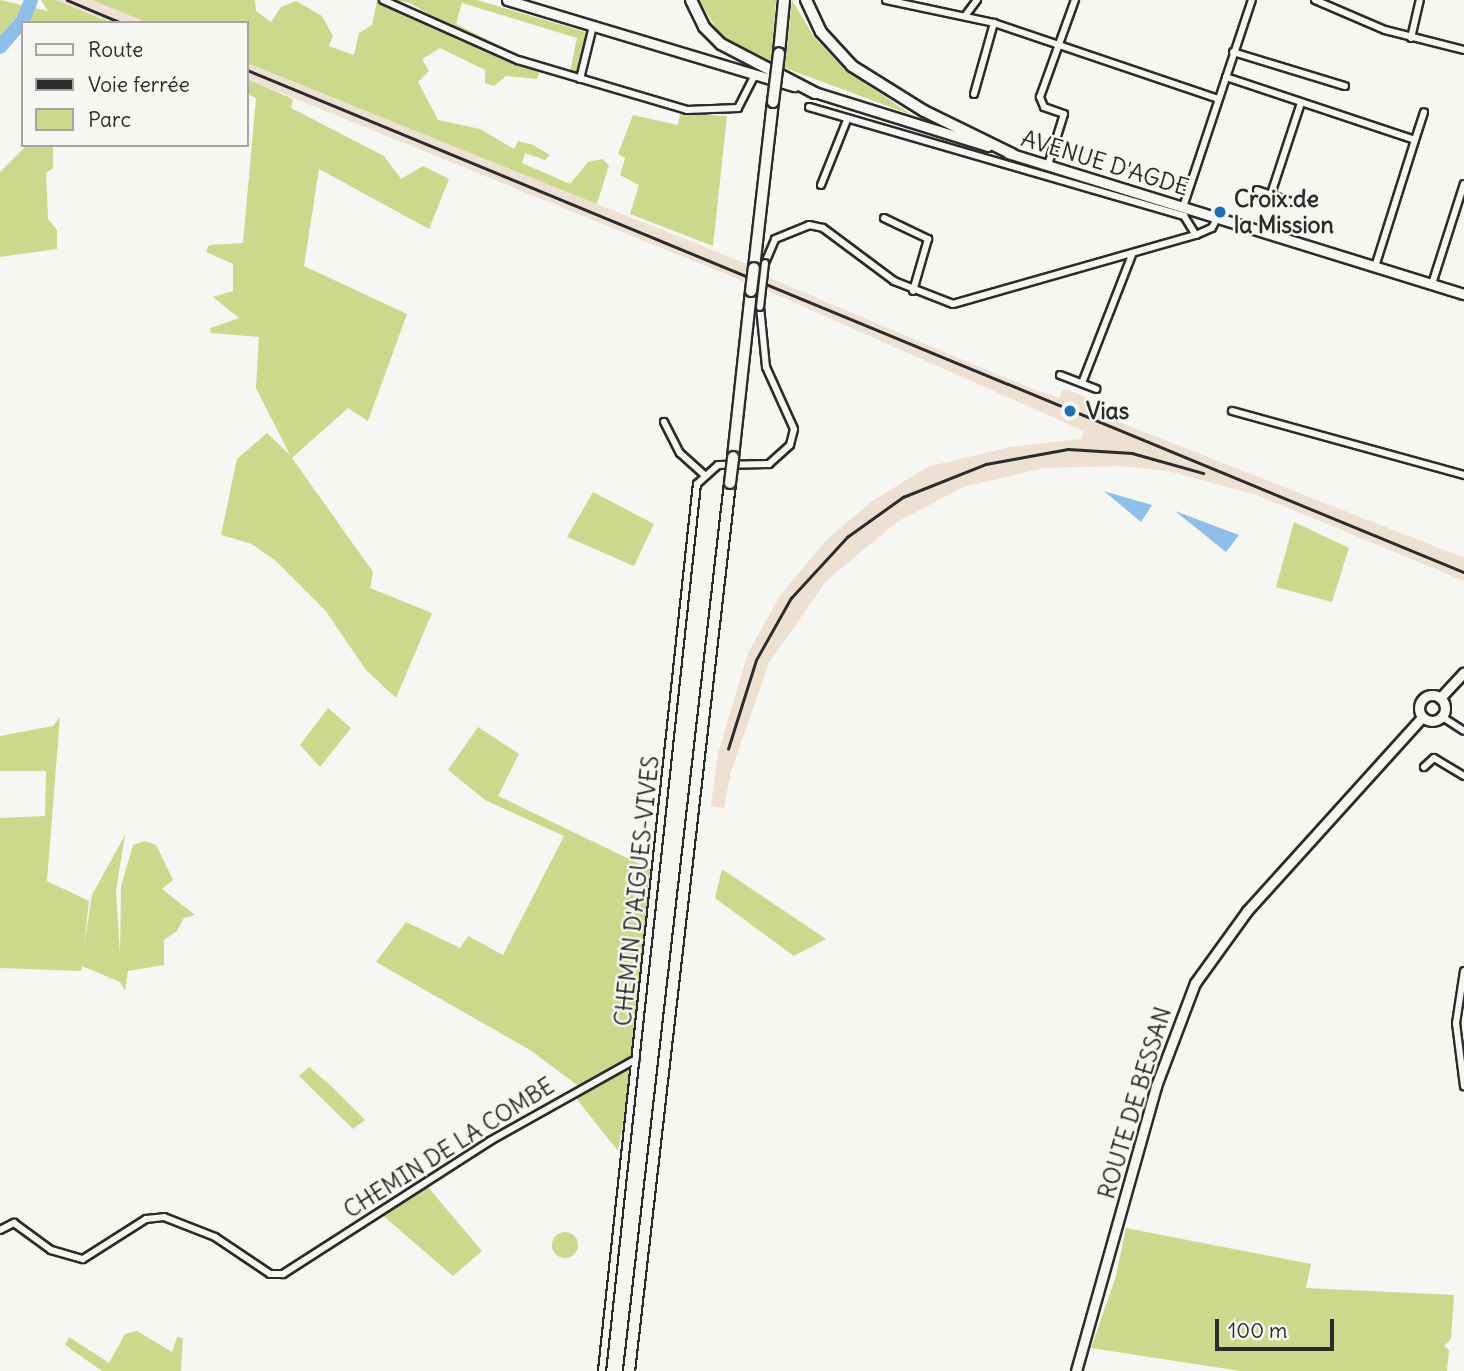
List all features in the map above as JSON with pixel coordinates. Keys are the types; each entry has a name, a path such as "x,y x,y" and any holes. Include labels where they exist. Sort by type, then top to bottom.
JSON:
{"highway":[{"path":"691,0 704,27 721,44 816,93"},
{"path":"629,1371 784,0"},
{"path":"806,0 821,32 852,66 924,111 1012,154"}],"main road":[{"name":"AVENUE D'AGDE","path":"507,0 1464,294"},
{"name":"ROUTE DE BESSAN","path":"1076,1371 1175,1026 1219,947 1422,717 1424,697 1440,698 1464,672"},
{"path":"1422,717 1441,716 1440,698"}],"street":[{"path":"383,0 519,61 705,113 738,108 747,99 755,74"},
{"path":"886,0 994,23 1219,99"},
{"path":"965,16 977,0"},
{"path":"1048,165 1064,114 1040,103 1056,45 1075,0"},
{"path":"1183,207 1252,0"},
{"path":"1315,0 1411,38 1464,50"},
{"path":"1411,38 1420,1 1412,0"},
{"path":"974,94 994,23"},
{"path":"580,79 593,26"},
{"path":"1233,52 1345,86"},
{"path":"1226,78 1415,140"},
{"path":"1270,194 1301,103"},
{"path":"809,107 1184,216 1196,235"},
{"path":"1375,267 1424,113"},
{"path":"821,185 847,120"},
{"path":"1432,284 1464,184"},
{"path":"1256,190 1291,202"},
{"path":"884,218 928,239 913,291"},
{"path":"664,422 680,453 703,474 718,465 758,468 785,452 794,429 766,367 760,307 765,263 775,239 809,225 823,228 913,291 953,304 1196,235 1212,228 1217,218"},
{"path":"1082,383 1132,255"},
{"path":"1060,375 1096,388"},
{"path":"1233,411 1464,475"},
{"name":"CHEMIN D'AIGUES-VIVES","path":"603,1371 694,503 703,474"},
{"path":"1441,716 1464,731"},
{"path":"1423,767 1434,758 1464,776"},
{"path":"1464,971 1458,1051 1464,1086"},
{"name":"CHEMIN DE LA COMBE","path":"0,1230 14,1223 51,1250 83,1259 146,1219 164,1217 215,1237 270,1274 283,1274 490,1141 636,1059"}],"shaded area":[{"path":"56,0 92,0 143,21 106,21"},
{"path":"248,63 747,264 745,282 248,79"},
{"path":"770,278 1020,384 1059,398 1063,389 1069,390 1089,399 1086,409 1464,558 1464,581 1257,495 1168,471 1121,466 1044,468 963,487 897,522 827,580 769,663 731,771 724,808 711,806 718,754 748,653 780,596 827,539 871,502 927,467 1010,447 1081,439 1084,431 768,291"}],"green space":[{"path":"0,0 48,11 41,0 56,0 106,21 32,21 18,15 0,37"},
{"path":"92,0 255,0 256,11 271,22 281,7 296,1 322,16 333,36 329,46 354,55 359,33 372,25 377,1 540,70 537,79 506,76 494,86 485,83 485,70 440,48 422,59 429,71 418,82 438,120 480,129 514,149 518,141 533,145 550,155 545,160 525,153 522,163 570,184 588,162 602,159 609,165 597,204 248,63 248,21 143,21"},
{"path":"390,0 477,0 589,33 578,75 570,72 577,38 462,3 456,24 522,57 466,36 408,2"},
{"path":"699,0 776,0 771,63 721,37"},
{"path":"792,0 814,37 844,69 912,115 785,68"},
{"path":"248,79 293,99 291,108 384,156 401,179 423,166 449,179 429,229 319,169 304,266 407,314 368,421 348,408 292,458 373,572 370,588 432,613 396,698 366,670 325,610 277,562 252,544 221,535 237,459 267,433 290,455 256,388 259,337 211,333 210,328 239,318 213,297 233,291 233,264 206,252 209,245 243,243 256,98 248,94"},
{"path":"680,113 727,116 713,246 630,214 639,185 620,175 625,158 618,154 633,115 678,125"},
{"path":"25,147 53,147 53,168 46,173 48,219 57,230 57,249 0,257 0,172"},
{"path":"593,492 654,524 634,566 567,537"},
{"path":"1294,522 1349,548 1332,602 1276,587"},
{"path":"328,708 351,728 320,767 300,745"},
{"path":"60,717 47,881 89,901 84,946 92,895 125,835 116,891 120,955 121,886 133,845 145,841 156,845 173,880 162,889 195,915 184,918 177,931 164,940 164,965 128,971 125,991 120,982 82,966 81,971 0,968 0,818 45,816 46,771 0,771 0,736 53,726"},
{"path":"478,727 519,754 498,796 650,869 632,1056 585,1084 577,1085 530,1050 376,962 406,922 460,948 468,936 503,955 564,836 485,800 448,770"},
{"path":"722,869 826,939 794,956 715,898"},
{"path":"309,1067 365,1120 353,1129 299,1076"},
{"path":"625,1068 632,1072 618,1151 575,1097"},
{"path":"427,1186 482,1251 453,1276 381,1214"},
{"path":"1126,1228 1311,1264 1306,1288 1454,1295 1451,1339 1444,1346 1449,1350 1447,1371 1240,1371 1091,1348 1116,1276"},
{"path":"565,1232 574,1236 578,1245 574,1254 565,1258 556,1254 552,1245 556,1236"},
{"path":"137,1331 172,1352 177,1337 183,1338 181,1371 102,1371 65,1345 69,1337 109,1363 125,1334"}],"water":[{"path":"1104,491 1110,493 1152,505 1141,522"},
{"path":"1175,511 1239,535 1226,552"}],"waterway":[{"path":"23,21 31,0"},
{"path":"0,47 21,23"}],"railway":[{"path":"67,0 117,21"},
{"path":"248,70 1464,572"},
{"path":"728,749 756,660 791,598 847,537 903,497 986,464 1068,449 1132,453 1203,473"}],"place":[{"name":"Croix de la Mission","path":"1220,212"},
{"name":"Vias","path":"1070,411"}]}
